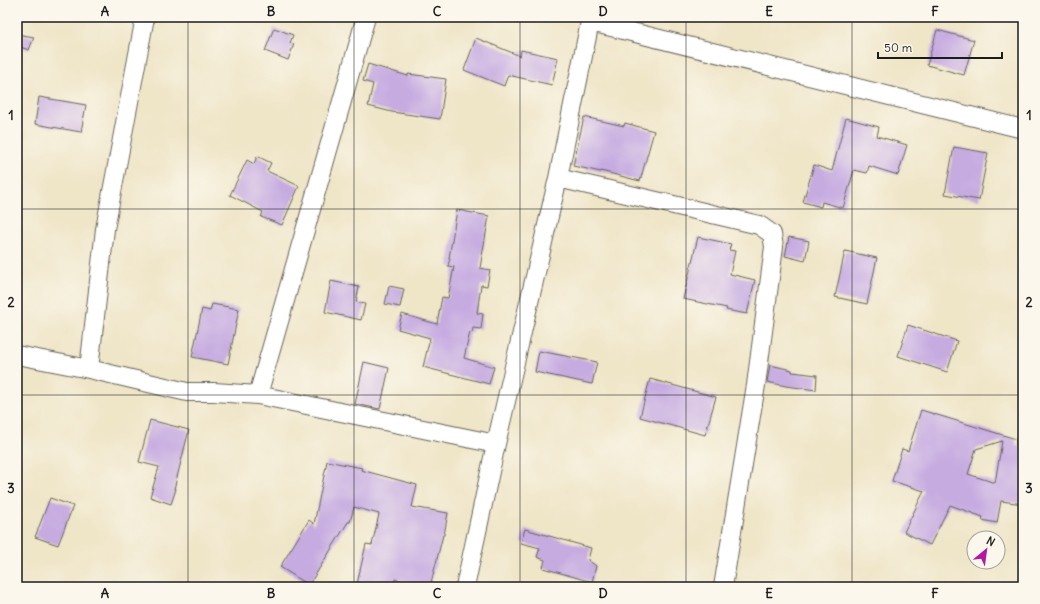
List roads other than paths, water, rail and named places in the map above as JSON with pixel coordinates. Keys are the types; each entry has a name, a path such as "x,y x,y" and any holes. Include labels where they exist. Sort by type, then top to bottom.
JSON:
{"street":[{"path":"89,369 105,229 145,17"},
{"path":"258,395 366,17"},
{"path":"465,587 496,444 558,178 591,20 1023,129"},
{"path":"558,178 759,225 772,234 774,247 756,385 723,587"},
{"path":"17,355 89,369 187,392 258,395 496,444"}]}
